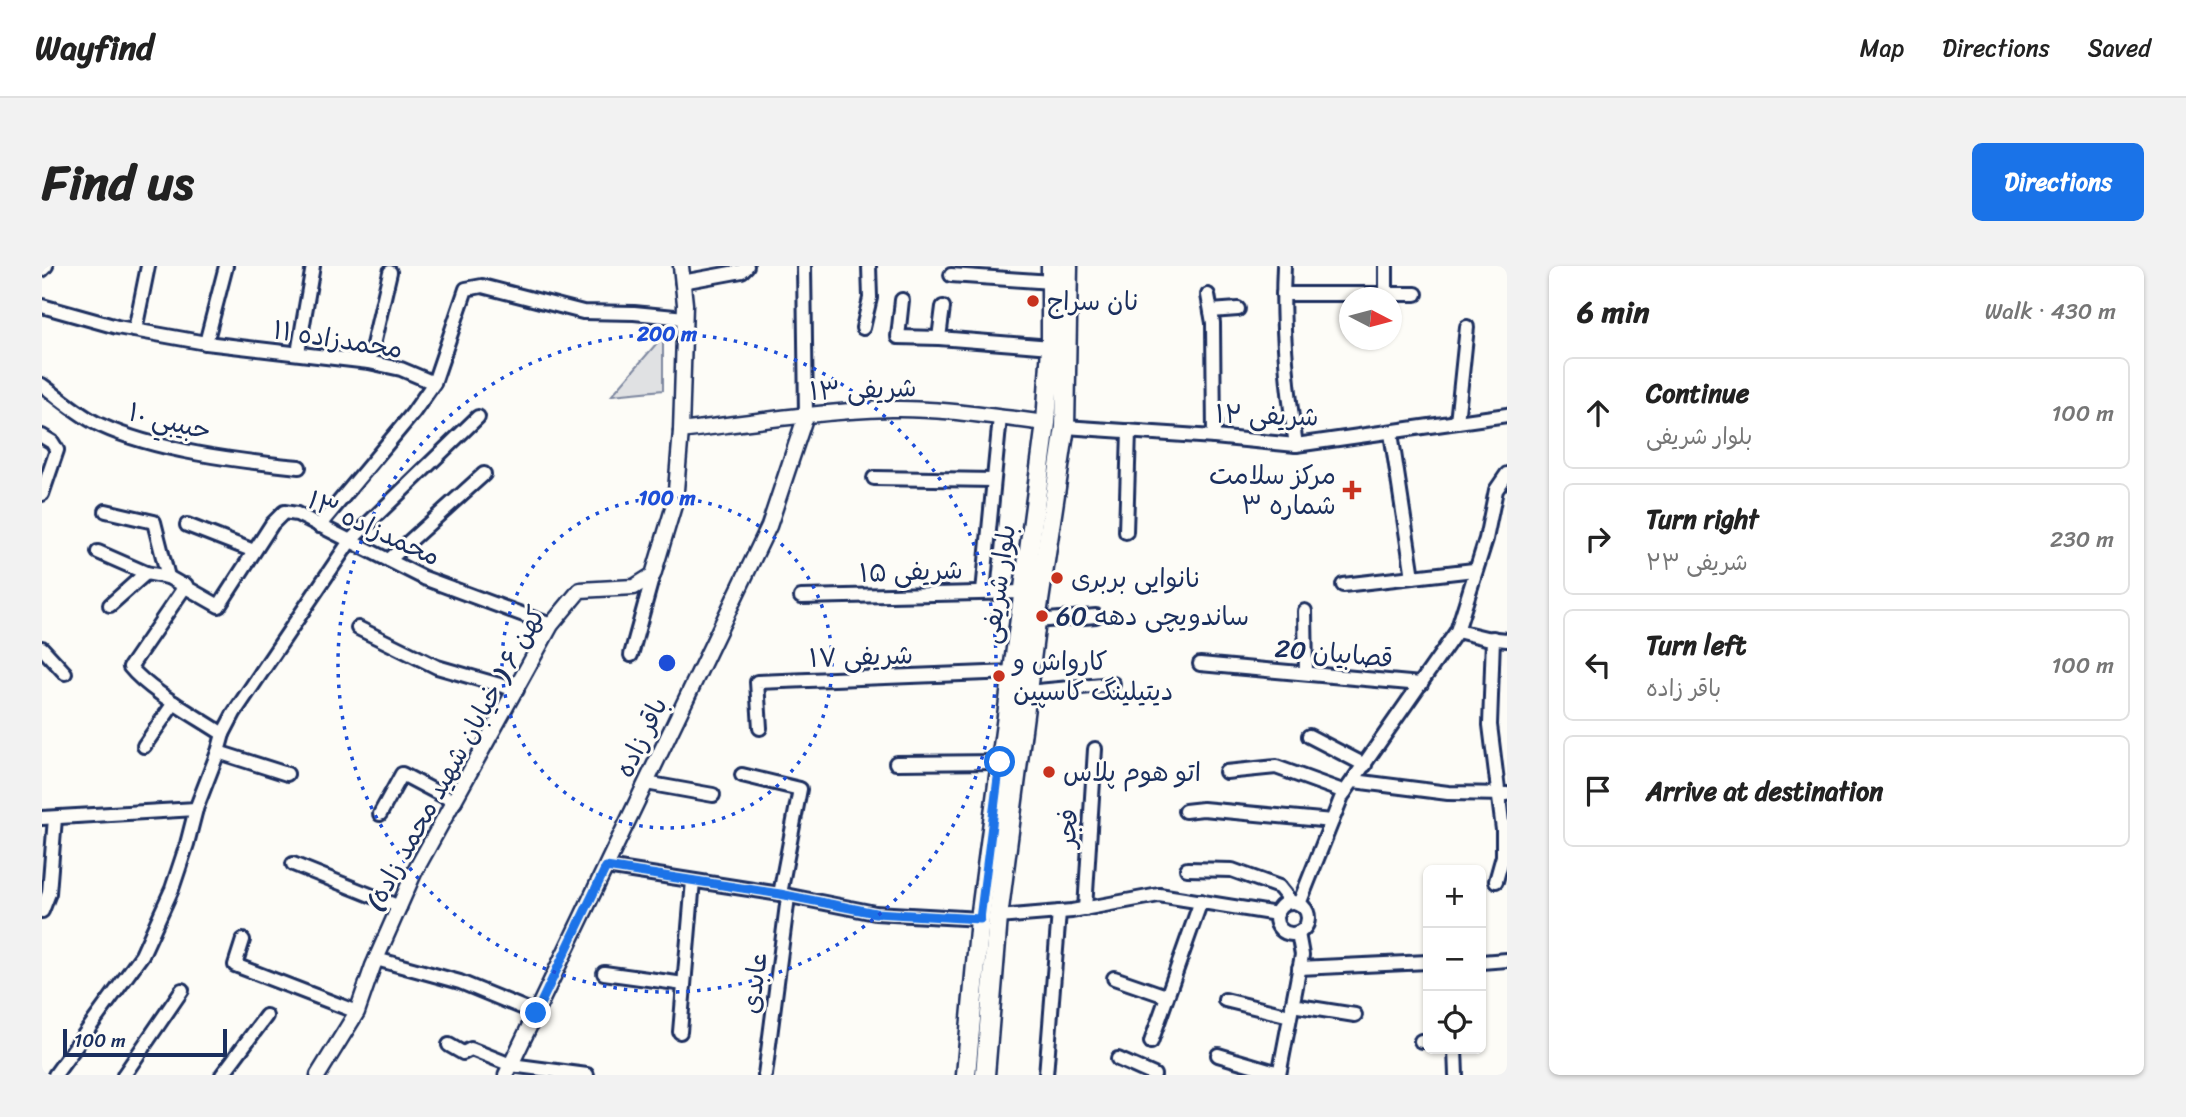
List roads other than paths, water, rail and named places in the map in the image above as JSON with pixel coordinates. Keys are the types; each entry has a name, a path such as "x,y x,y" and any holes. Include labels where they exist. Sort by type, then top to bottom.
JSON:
{"main road":[{"name":"بلوار شریفی","path":"966,1075 1027,692 1065,427 1068,266"},
{"name":"بلوار شریفی","path":"985,1075 989,918 1000,762 1046,423 1052,274"}],"street":[{"path":"42,270 46,266"},
{"path":"135,330 148,266"},
{"path":"206,343 226,266"},
{"path":"298,354 313,266"},
{"path":"631,655 675,502 681,431 685,318 681,266"},
{"path":"682,282 742,271 747,266"},
{"path":"804,266 806,415"},
{"path":"863,328 870,298 869,266"},
{"path":"1284,266 1289,399 1296,445"},
{"path":"1385,287 1386,266"},
{"path":"369,362 390,272"},
{"path":"951,275 1052,274"},
{"name":"محمدزاده ۱۱","path":"42,306 135,330 206,343 369,362 401,369 434,383 466,289 482,286 583,312 685,318"},
{"path":"1283,294 1339,295"},
{"path":"1402,294 1416,294"},
{"path":"1208,295 1211,311 1214,437"},
{"path":"902,300 898,337 1051,347"},
{"path":"939,338 943,307"},
{"path":"1211,311 1238,309"},
{"path":"1457,422 1467,327"},
{"path":"319,526 413,413 434,383"},
{"name":"حبيبي ١٠","path":"42,385 98,424 130,436 205,454 299,467"},
{"name":"شریفی ۱۳","path":"681,431 806,415 892,409 1046,423"},
{"name":"باقر زاده","path":"508,1070 769,526 806,415"},
{"name":"شریفی ۱۲","path":"1065,427 1296,445 1507,415"},
{"path":"55,1075 142,955 172,889 196,808 223,734 234,713 351,541 478,417"},
{"path":"984,592 1000,417"},
{"path":"1126,532 1129,431"},
{"path":"1391,433 1413,577"},
{"path":"42,436 52,442 57,450 42,494"},
{"path":"388,561 484,474"},
{"path":"1295,903 1345,792 1457,631 1474,570 1486,539 1496,490 1507,474"},
{"path":"874,478 993,480"},
{"path":"106,511 154,522 168,577"},
{"name":"محمدزاده ۱۳","path":"186,585 219,606 272,524 284,512 297,514 424,578 551,625"},
{"path":"187,524 254,551"},
{"path":"98,552 146,573 168,577 186,585 130,667 174,702 223,734"},
{"path":"1343,585 1474,570"},
{"path":"110,605 146,573"},
{"name":"کهن ۶ ( خیابان شهید محمد زاده)","path":"318,1075 358,1012 376,959 414,873 551,625 580,590 634,587 653,575"},
{"name":"شریفی ۱۵","path":"801,597 1023,592"},
{"path":"1305,611 1306,673"},
{"path":"1036,621 1096,616"},
{"path":"358,628 437,667 517,690"},
{"path":"1457,631 1507,640"},
{"path":"1493,638 1490,725 1502,794 1503,830 1503,856 1496,881"},
{"path":"42,648 65,673"},
{"name":"قصابیان 20","path":"1200,664 1421,684"},
{"name":"شریفی ۱۷","path":"760,728 757,682 1013,672"},
{"path":"1027,692 1113,684"},
{"path":"144,746 174,702"},
{"path":"1309,737 1365,765"},
{"name":"فجر","path":"1085,908 1095,749"},
{"path":"218,752 287,774"},
{"path":"895,763 1000,762"},
{"path":"1226,772 1276,767 1345,792"},
{"path":"380,814 402,774 455,802"},
{"name":"عابدی","path":"742,775 800,789 784,895 765,1075"},
{"path":"1354,781 1448,793 1502,794"},
{"path":"646,783 713,794"},
{"path":"42,911 46,892 49,818 196,808"},
{"path":"1185,811 1203,808 1332,821"},
{"path":"293,864 400,907"},
{"path":"606,867 784,895 875,913 989,918 1059,912 1159,895 1277,914"},
{"path":"1188,869 1232,870 1279,887 1305,909 1307,923 1298,933"},
{"path":"680,1032 693,881"},
{"path":"1151,1042 1201,901"},
{"path":"1295,903 1285,904 1277,914 1276,921 1284,932 1298,933"},
{"path":"1046,1075 1059,912"},
{"path":"1218,1055 1279,1074 1302,954 1298,933"},
{"path":"243,940 235,965 358,1012"},
{"path":"376,959 460,982 536,1013"},
{"path":"1486,962 1507,960"},
{"path":"1299,968 1423,962"},
{"path":"604,973 684,984"},
{"path":"1115,978 1166,996"},
{"path":"124,1075 182,990"},
{"path":"1225,1000 1291,1011 1355,1015"},
{"path":"222,1075 266,1016"},
{"path":"449,1045 463,1053 471,1049 508,1070 587,1075"},
{"path":"1455,1054 1456,1075"},
{"path":"1118,1059 1154,1075"}],"place":[{"name":"نان سراج","path":"1033,301"},
{"name":"مرکز سلامت شماره ۳","path":"1352,490"},
{"name":"نانوایی بربری","path":"1057,578"},
{"name":"ساندویچی دهه 60","path":"1042,616"},
{"name":"کارواش و دیتیلینگ کاسپین","path":"999,676"},
{"name":"اتو هوم پلاس","path":"1049,772"}]}
